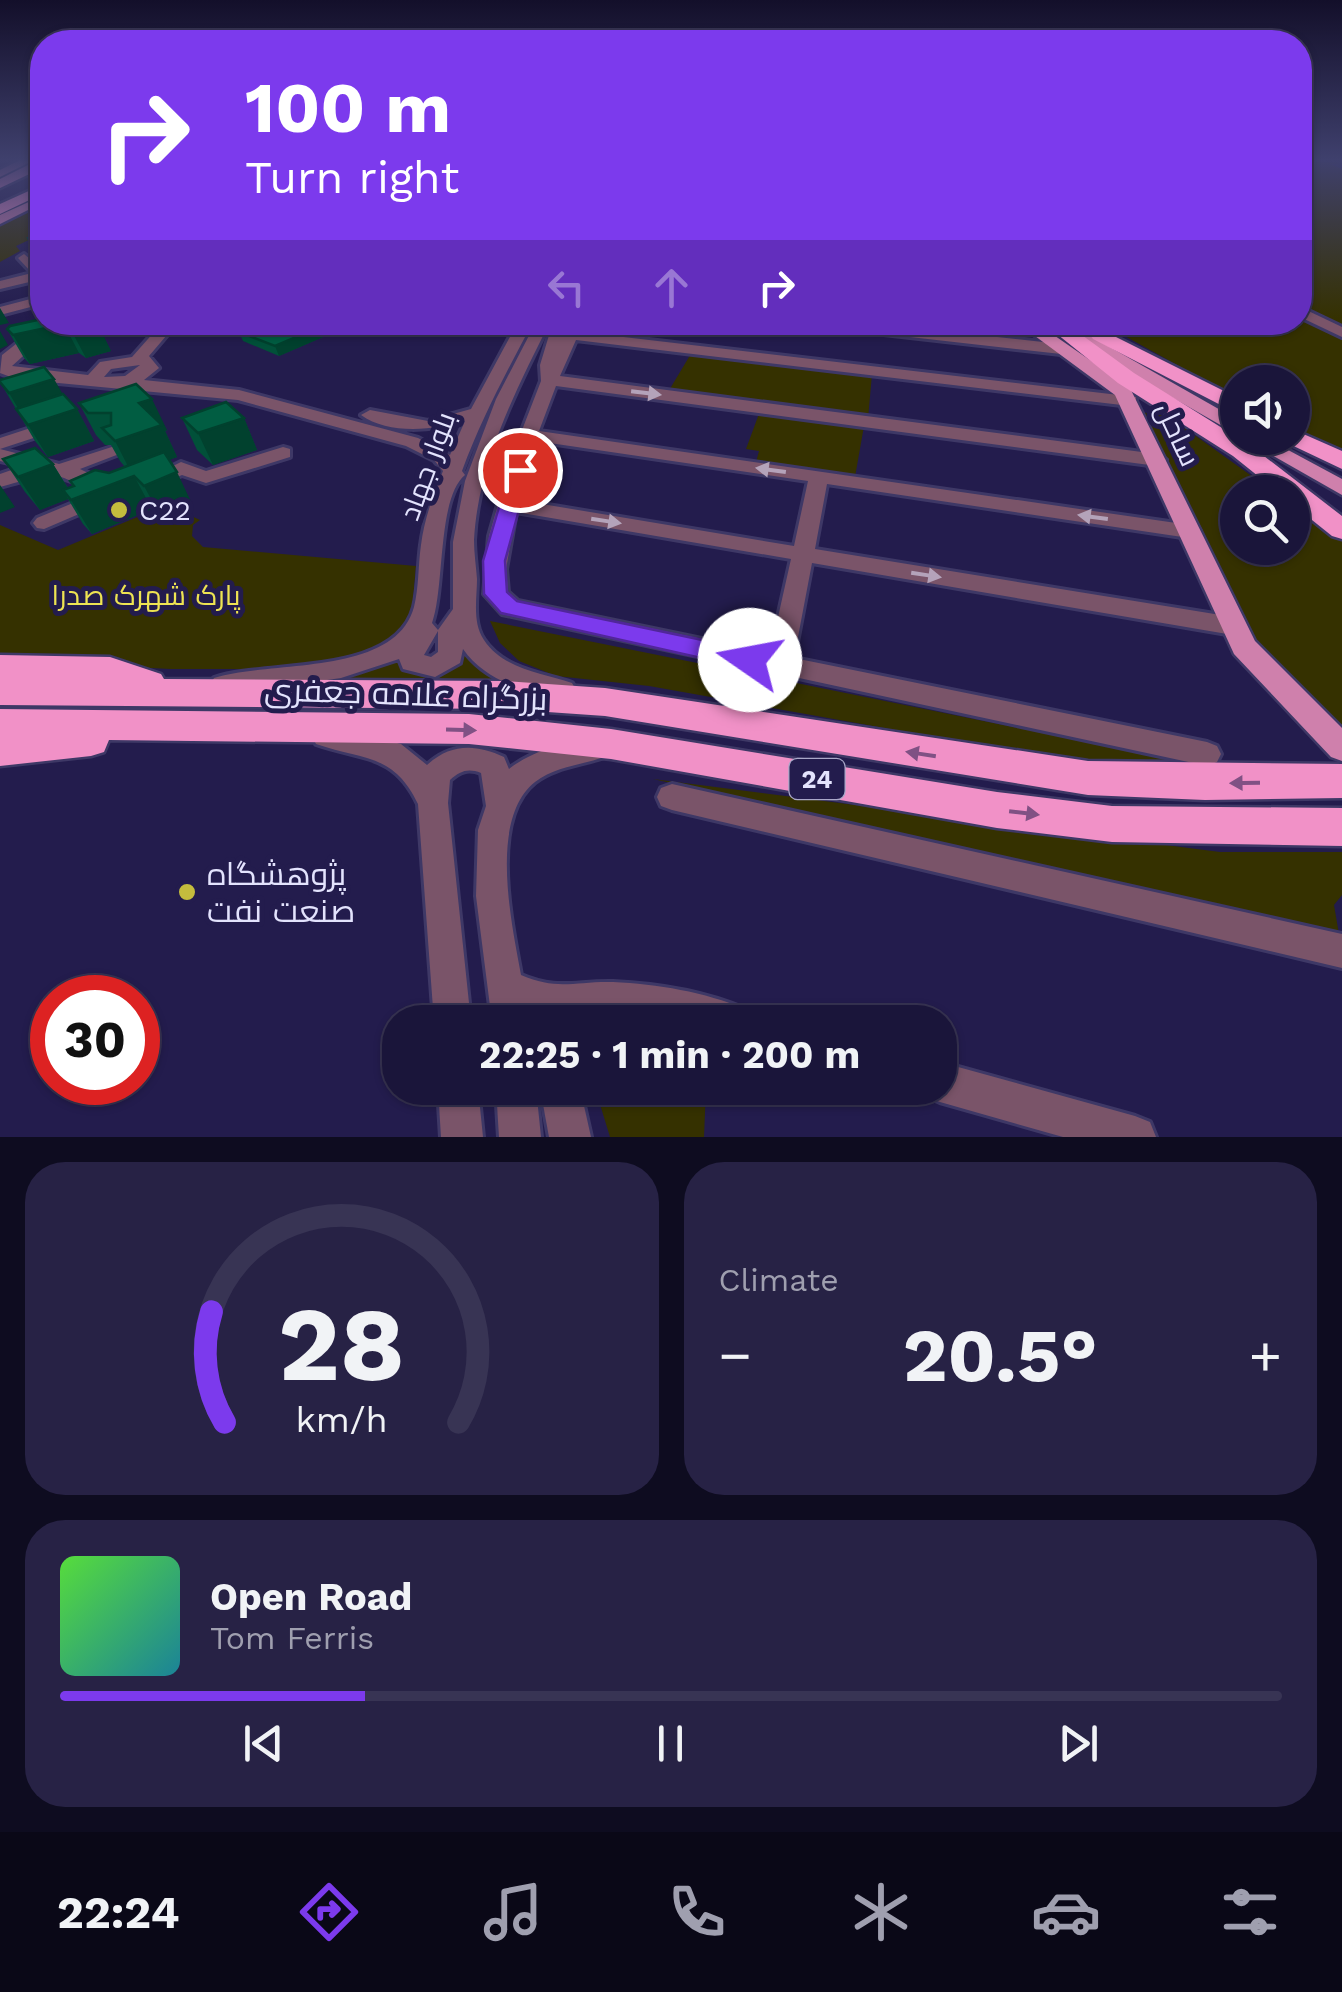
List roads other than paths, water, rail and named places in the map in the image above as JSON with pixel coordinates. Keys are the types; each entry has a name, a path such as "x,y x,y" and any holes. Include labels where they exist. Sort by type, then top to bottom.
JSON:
{"highway":[{"path":"1071,335 1126,378 1242,451 1342,530"},
{"path":"1102,335 1220,397"},
{"path":"1310,445 1342,461"},
{"path":"0,668 110,670 184,711"},
{"name":"بزرگراه علامه جعفری","path":"0,691 184,711 293,728 469,729 611,744 997,810 1112,824 1342,827"},
{"name":"بزرگراه علامه جعفری","path":"0,724 506,696 605,702 1088,778 1205,783 1342,781"},
{"path":"0,750 184,711"}],"main road":[{"name":"ساحل","path":"1042,335 1124,392 1233,626 1258,666 1342,748"},
{"path":"1076,335 1220,419"},
{"path":"1100,335 1220,407"},
{"path":"1283,455 1342,488"},
{"path":"1308,455 1342,473"}],"street":[{"path":"2,284 30,278"},
{"path":"2,284 25,304"},
{"path":"0,311 30,303"},
{"path":"1312,317 1342,333"},
{"path":"38,335 4,364 8,372 238,395 415,434 478,412"},
{"path":"118,382 144,364 163,335"},
{"name":"بلوار جهاد","path":"184,711 378,658 407,641 428,603 432,539 454,475 478,412 519,335"},
{"name":"بلوار جهاد","path":"537,335 480,467 463,539 468,636 497,667 518,678 605,702"},
{"path":"567,335 530,435 494,561 496,594 510,608 1207,754"},
{"path":"735,335 1061,349"},
{"path":"818,339 1130,401"},
{"path":"21,348 58,341"},
{"path":"97,381 94,376 100,369 144,364 244,384 415,434 442,456 454,475"},
{"path":"550,380 1157,460"},
{"path":"112,405 168,386"},
{"path":"0,444 75,418"},
{"path":"530,435 1189,531"},
{"path":"0,481 118,451"},
{"path":"0,455 51,468 120,496 181,468 206,477 283,453"},
{"path":"780,666 820,477"},
{"path":"44,524 112,493"},
{"path":"466,574 507,513"},
{"path":"507,513 804,554 1233,626"},
{"path":"428,603 431,618 411,656 419,666 436,667 448,660 454,647 450,630 464,611"},
{"path":"293,728 397,752 423,780 433,804"},
{"path":"501,806 518,780 544,762 611,744"},
{"path":"451,1005 433,804 436,774 462,757 480,758 494,766 501,806 490,866 508,1005"},
{"path":"672,797 1342,950"},
{"path":"571,1005 592,997 658,1005"},
{"path":"957,1087 1134,1137"},
{"path":"459,1105 462,1137"},
{"path":"517,1105 520,1137"},
{"path":"563,1105 570,1137"}],"place":[{"name":"C22","path":"119,510"},
{"name":"پژوهشگاه صنعت نفت","path":"187,892"}],"park label":[{"name":"پارک شهرک صدرا","path":"146,595"}]}
